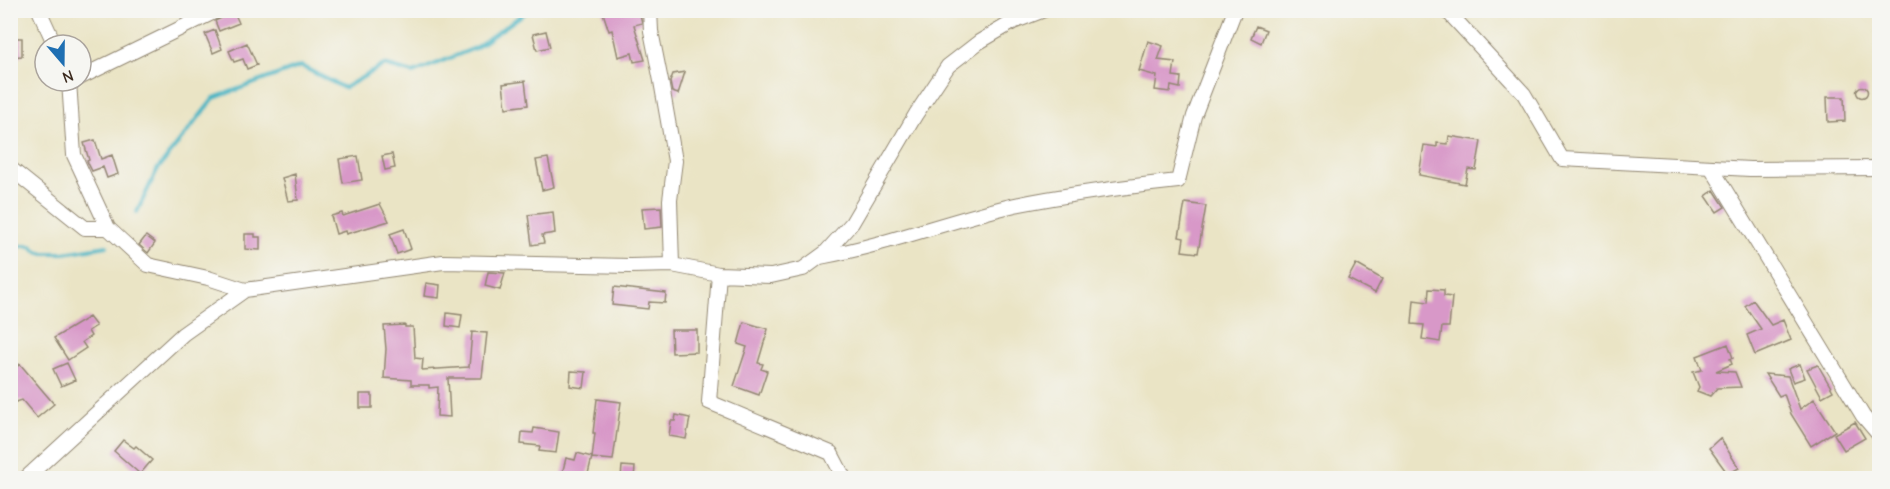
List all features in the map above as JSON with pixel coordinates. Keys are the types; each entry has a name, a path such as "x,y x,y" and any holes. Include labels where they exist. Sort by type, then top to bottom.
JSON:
{"street":[{"path":"39,10 50,33"},
{"path":"93,71 218,10"},
{"path":"650,10 651,31 675,161 670,200 672,266"},
{"path":"73,93 74,154 108,228 148,265 208,278 245,290 443,262 672,266 718,274 771,276 803,269 820,257 852,224 916,114 948,66 979,42 1013,22 1044,10"},
{"path":"820,257 851,251 1014,206 1101,189 1178,181 1194,116 1235,10"},
{"path":"1443,10 1450,14 1524,94 1562,159 1711,167 1880,168"},
{"path":"1711,167 1863,416 1880,436"},
{"path":"10,168 85,228 108,228"},
{"path":"718,274 708,402 831,453 844,478"},
{"path":"26,478 183,334 245,290"}],"building":[{"path":"602,10 639,10 642,23 634,25 645,60 634,62 632,53 618,57 612,30 609,31"},
{"path":"234,12 239,23 219,31 215,21"},
{"path":"1256,26 1266,30 1261,43 1251,38"},
{"path":"215,30 222,49 213,53 205,34"},
{"path":"546,31 550,47 537,50 533,34"},
{"path":"10,38 22,38 22,56 10,57"},
{"path":"1148,41 1163,46 1158,60 1175,62 1173,76 1181,77 1180,88 1171,86 1170,92 1155,90 1157,76 1139,71"},
{"path":"247,43 257,65 247,69 243,59 234,62 229,51"},
{"path":"685,72 678,94 672,92 670,82 673,74"},
{"path":"525,81 528,105 506,108 503,84"},
{"path":"1862,86 1868,92 1862,98 1856,92"},
{"path":"1827,97 1844,97 1845,121 1828,122"},
{"path":"1449,136 1481,141 1476,170 1468,169 1465,184 1419,175 1424,145 1437,147 1437,143 1448,144"},
{"path":"95,140 101,159 112,155 118,174 107,178 103,167 92,171 87,161 89,160 84,143"},
{"path":"392,154 395,168 385,170 382,156"},
{"path":"358,156 362,180 343,183 339,159"},
{"path":"548,158 554,187 542,190 536,160"},
{"path":"295,174 298,200 288,201 282,178"},
{"path":"1714,190 1725,207 1717,212 1706,196"},
{"path":"1185,203 1206,206 1198,253 1182,251 1184,238 1179,237"},
{"path":"380,204 389,221 346,234 345,231 336,234 331,216 342,213 343,216"},
{"path":"661,207 662,227 644,229 642,208"},
{"path":"553,212 555,233 542,235 544,243 532,245 528,215"},
{"path":"404,229 411,249 397,254 390,234"},
{"path":"245,234 255,234 255,237 260,237 260,250 245,249"},
{"path":"146,236 155,243 148,253 139,245"},
{"path":"1356,264 1382,279 1375,293 1348,279"},
{"path":"488,272 505,273 500,290 485,286"},
{"path":"426,283 440,285 439,298 424,296"},
{"path":"614,287 666,293 665,303 649,302 648,309 612,305"},
{"path":"1429,289 1444,290 1444,296 1452,297 1449,327 1442,327 1440,342 1422,339 1424,325 1412,324 1414,300 1428,302"},
{"path":"1753,300 1771,325 1783,320 1791,340 1755,355 1747,335 1761,329 1745,306"},
{"path":"447,313 462,315 460,328 446,326"},
{"path":"89,317 96,326 88,331 91,336 82,342 86,348 68,360 54,338"},
{"path":"744,322 768,329 758,363 763,364 761,369 767,371 759,395 734,386 747,347 738,344"},
{"path":"405,325 405,327 413,327 415,358 423,359 422,370 469,367 472,332 487,333 482,378 448,378 450,417 437,416 438,387 411,385 411,380 384,378 386,349 384,326"},
{"path":"671,330 697,330 697,352 672,353"},
{"path":"1728,344 1733,358 1730,359 1732,364 1716,371 1735,372 1741,387 1717,388 1710,396 1697,391 1699,387 1693,372 1702,370 1697,356"},
{"path":"67,363 75,380 61,386 53,369"},
{"path":"20,364 54,404 37,418 22,400 10,404 10,373"},
{"path":"1800,364 1805,378 1793,382 1788,369"},
{"path":"1818,365 1833,391 1822,397 1807,369"},
{"path":"571,371 586,372 584,388 570,386"},
{"path":"1765,374 1788,376 1800,409 1814,399 1835,431 1811,446 1791,414 1784,394 1779,396"},
{"path":"360,394 372,394 372,408 360,408"},
{"path":"597,399 621,402 613,460 592,458"},
{"path":"676,415 690,418 686,439 669,436 671,421 675,421"},
{"path":"1855,422 1865,438 1844,450 1834,434"},
{"path":"534,428 559,432 556,453 539,451 540,446 521,444 522,432 533,433"},
{"path":"1720,438 1739,468 1728,474 1709,448"},
{"path":"123,440 134,448 136,446 152,460 140,474 114,451"},
{"path":"577,453 592,457 587,478 561,478 566,458 575,460"},
{"path":"622,466 635,467 634,478 621,478"}],"waterway":[{"path":"137,212 157,170 214,98 301,66 344,88 384,65 413,73 475,48 529,10"},
{"path":"10,246 31,246 39,253 64,253 107,246"}]}
